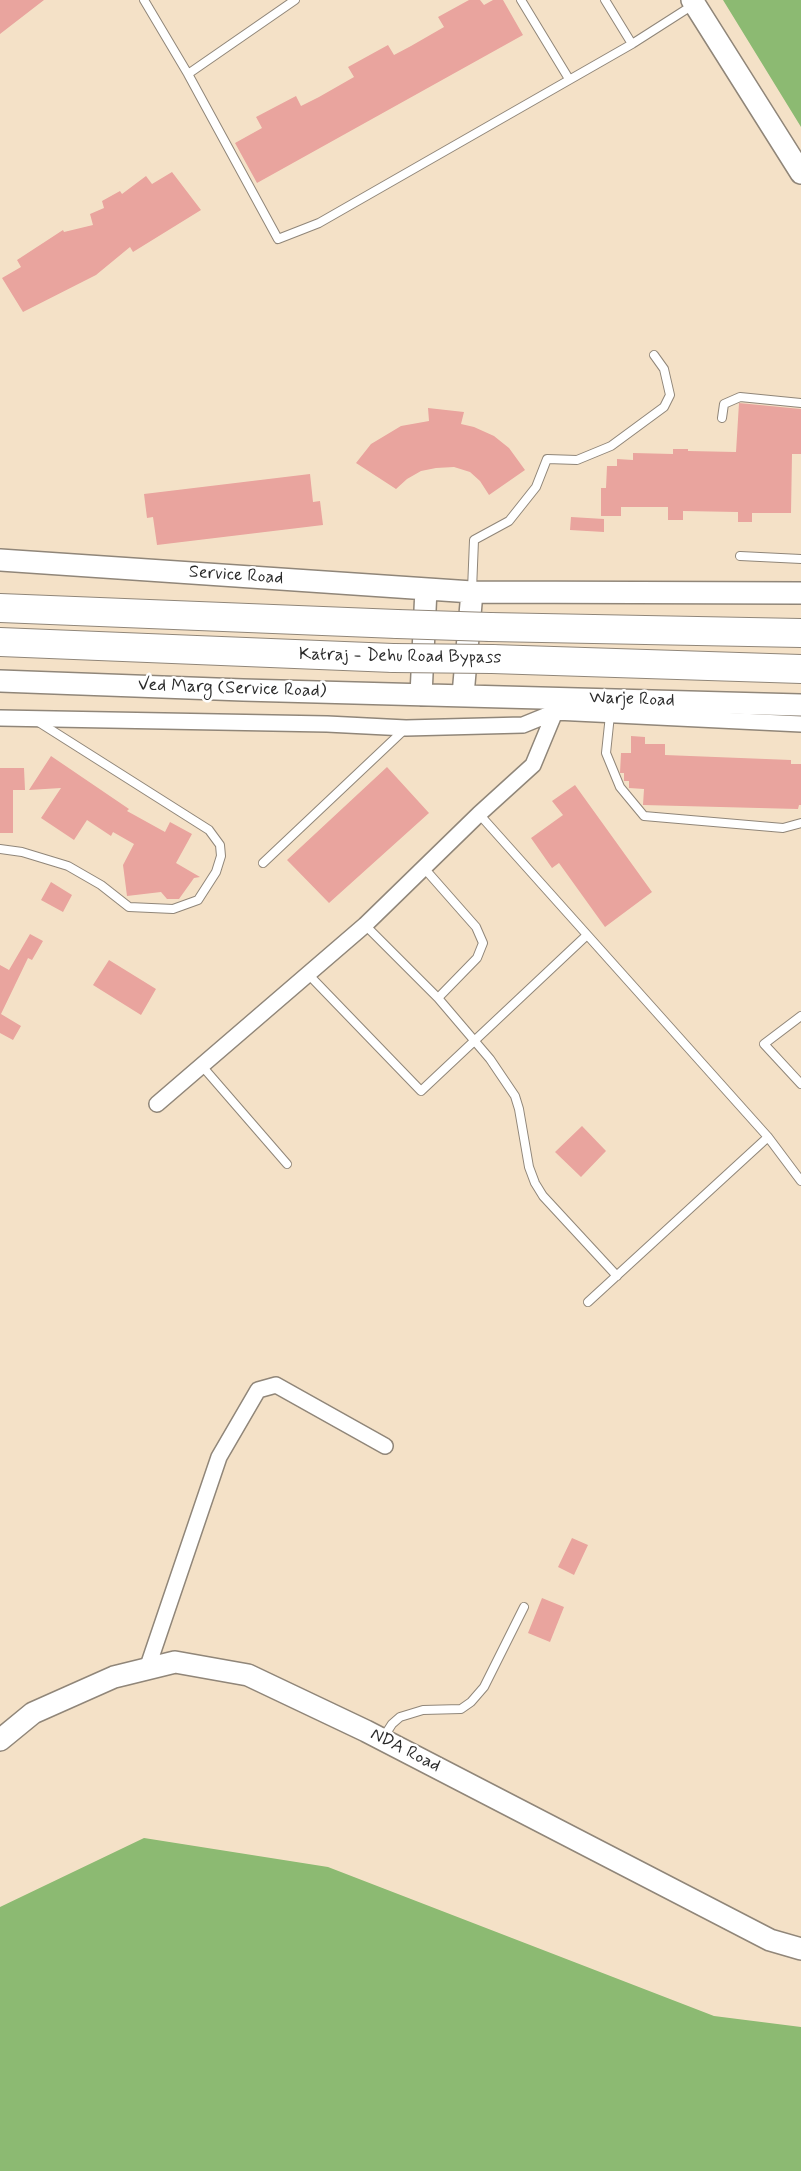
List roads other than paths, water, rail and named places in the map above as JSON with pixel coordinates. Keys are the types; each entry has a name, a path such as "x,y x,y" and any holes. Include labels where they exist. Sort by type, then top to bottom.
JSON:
{"highway":[{"name":"Katraj - Dehu Road Bypass","path":"0,608 490,627 801,633"},
{"name":"Katraj - Dehu Road Bypass","path":"0,642 393,658 492,659 801,669"}],"street":[{"path":"693,2 801,172"},
{"name":"Service Road","path":"0,560 472,592"},
{"path":"421,694 426,589"},
{"path":"464,695 472,592 801,593"},
{"name":"Ved Marg (Service Road)","path":"0,681 464,695"},
{"name":"Warje Road","path":"464,695 560,705 801,705"},
{"path":"157,1104 365,925 479,814 533,765 560,705"},
{"path":"0,718 327,724 406,728 523,725 560,705 610,715 801,724"},
{"path":"147,1669 219,1457 258,1390 276,1385 385,1446"},
{"name":"NDA Road","path":"0,1740 33,1713 114,1677 175,1662 248,1675 382,1740 770,1940 801,1949"}],"lane":[{"path":"144,0 188,74 278,239 319,223 632,44 693,2"},
{"path":"188,74 295,0"},
{"path":"522,0 569,79"},
{"path":"605,0 632,44"},
{"path":"472,592 474,540 509,521 536,487 547,459 577,460 612,446 664,407 670,395 664,369 654,355"},
{"path":"722,418 724,404 740,398 801,403"},
{"path":"740,556 801,559"},
{"path":"610,715 606,753 620,787 644,816 783,828 801,823"},
{"path":"0,849 22,852 68,866 102,886 129,907 173,909 198,900 216,872 220,856 220,844 209,830 34,718"},
{"path":"263,863 406,728"},
{"path":"479,814 768,1137 801,1181"},
{"path":"424,868 476,926 483,943 477,958 438,998"},
{"path":"365,925 438,998 476,1041 515,1096 520,1109 529,1167 535,1183 543,1196 617,1276"},
{"path":"308,974 421,1092 587,934"},
{"path":"801,1016 764,1044 801,1084"},
{"path":"202,1066 287,1164"},
{"path":"588,1302 768,1137"},
{"path":"382,1740 392,1724 400,1717 423,1710 461,1709 471,1702 484,1687 524,1607"}]}
